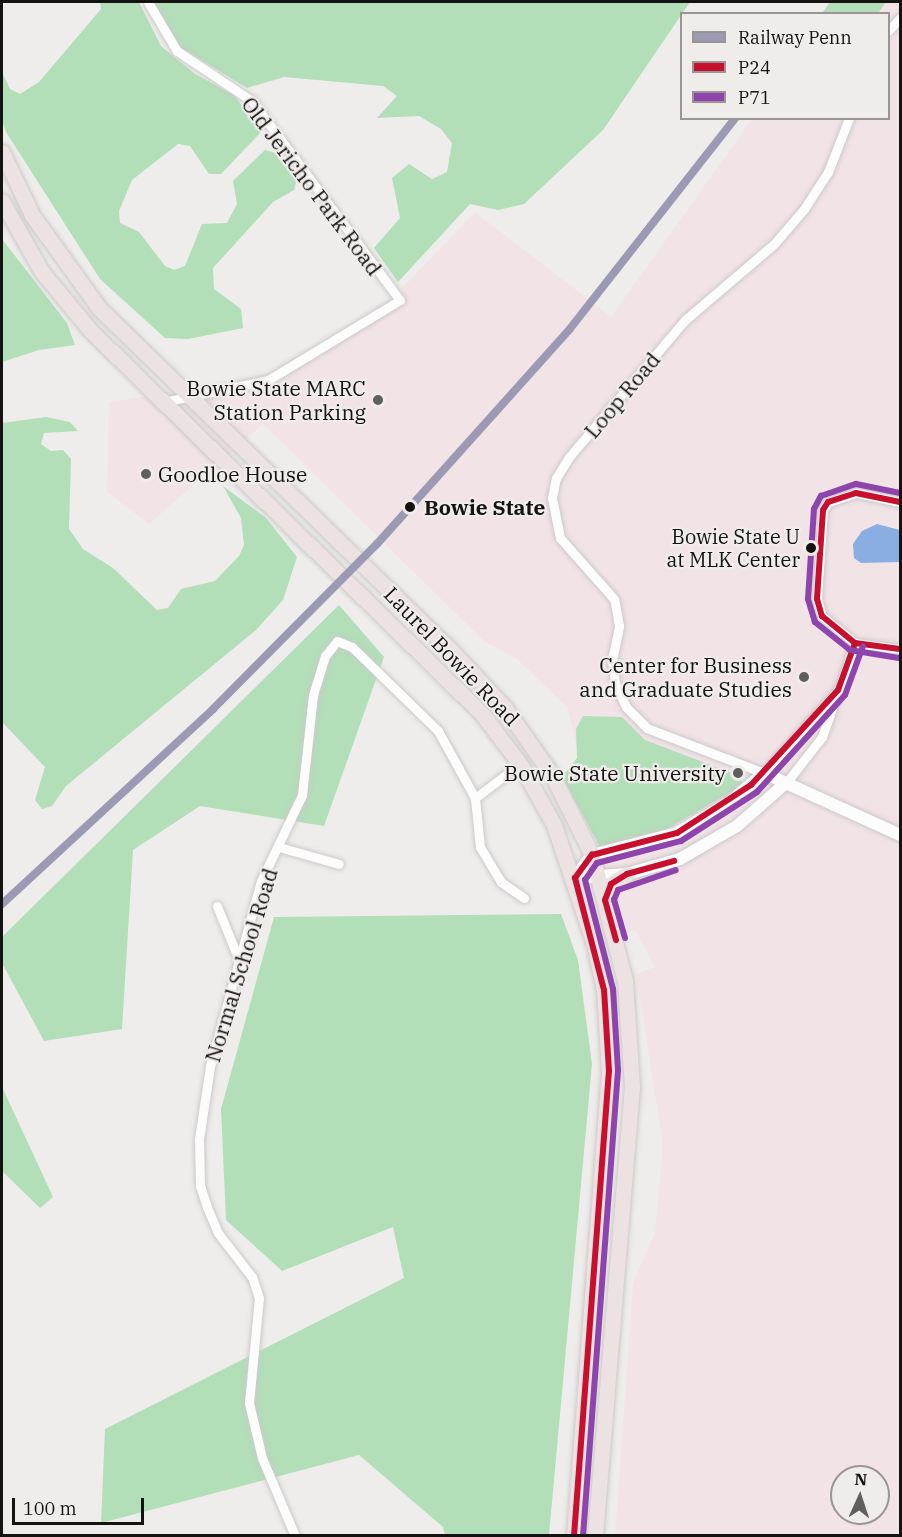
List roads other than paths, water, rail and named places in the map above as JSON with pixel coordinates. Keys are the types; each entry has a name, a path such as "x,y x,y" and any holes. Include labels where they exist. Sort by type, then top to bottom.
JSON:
{"main road":[{"name":"Laurel Bowie Road","path":"2,152 32,215 74,278 190,399 474,673 519,726 552,775 592,855 625,981 632,1086 596,1536"},
{"name":"Laurel Bowie Road","path":"2,201 42,272 67,304 163,402 452,682 520,764 554,825 575,878 604,990 609,1071 573,1536"},
{"path":"605,900 611,884 627,874"}],"street":[{"name":"Old Jericho Park Road","path":"148,2 177,51 252,101 400,300 283,374 190,399"},
{"name":"Loop Road","path":"764,774 662,736 626,707 613,672 619,627 614,599 560,538 552,511 556,478 685,320 793,223 828,172 848,120"},
{"path":"163,402 190,399"},
{"path":"900,502 847,494 828,502 823,510 817,605 827,621 855,644 900,649"},
{"name":"Normal School Road","path":"295,1536 262,1458 249,1403 259,1298 252,1277 219,1233 200,1186 204,1094 241,965 261,881 302,795 313,695 325,656 337,641 352,647 432,723 476,798 480,847 501,882 524,898"},
{"path":"575,878 627,874 704,847 737,826 786,783 822,737 855,644"},
{"path":"575,878 592,855 677,833 731,801 764,774 838,690"},
{"path":"476,798 520,764"},
{"path":"764,774 900,835"},
{"path":"279,847 339,864"},
{"path":"218,906 241,965"}],"water":[{"path":"877,524 900,530 900,562 861,563 854,558 853,544 862,531"}],"rail line":[{"name":"Penn","path":"2,904 213,709 377,544 569,330 733,120"}],"place":[{"name":"Bowie State MARC Station Parking","path":"378,400"},
{"name":"Goodloe House","path":"146,474"},
{"name":"Bowie State","path":"410,507"},
{"name":"Bowie State U at MLK Center","path":"811,548"},
{"name":"Center for Business and Graduate Studies","path":"804,677"},
{"name":"Bowie State University","path":"738,773"}]}
